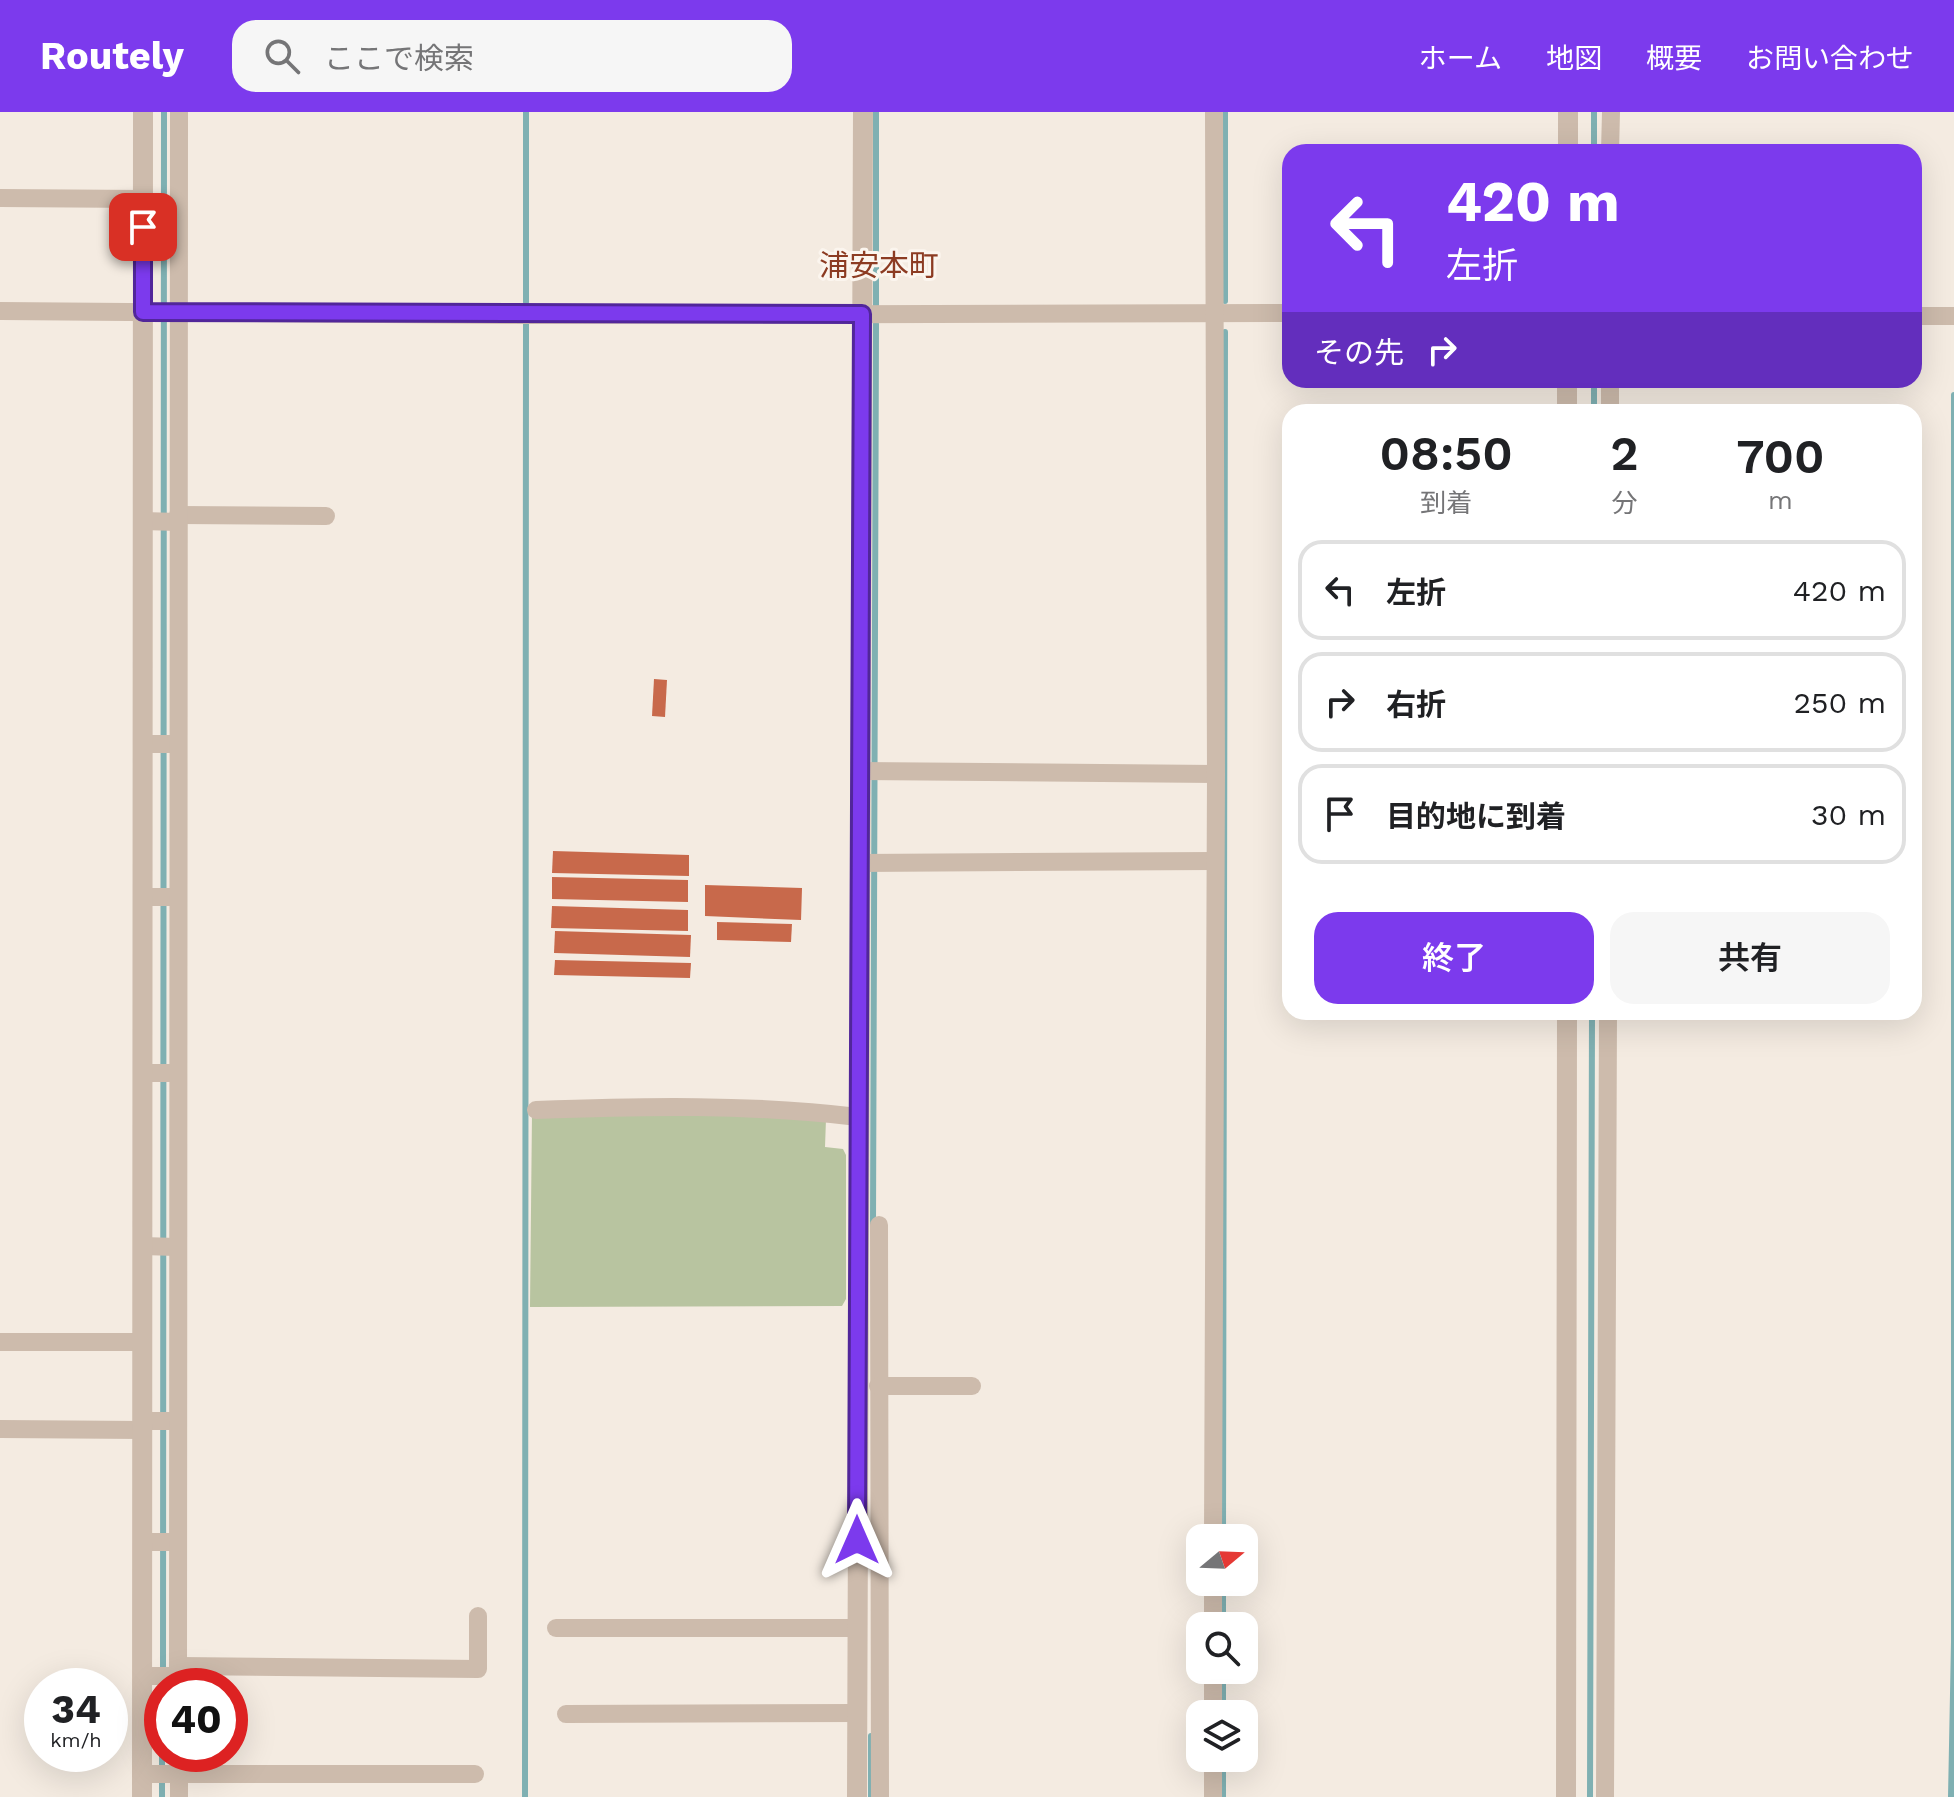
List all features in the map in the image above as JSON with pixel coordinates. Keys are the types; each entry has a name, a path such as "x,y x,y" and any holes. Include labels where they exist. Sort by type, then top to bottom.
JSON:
{"street":[{"path":"143,112 143,199 162,312 165,520 161,1247 143,1342 158,1423 167,1668"},
{"path":"167,1668 158,1423 165,520 162,312 179,112"},
{"path":"857,1797 858,1713 866,1635 870,1390 870,1278 858,1117 870,771 862,314 863,112"},
{"path":"1213,1524 1216,774 1214,112"},
{"path":"1568,112 1568,144"},
{"path":"1610,144 1611,112"},
{"path":"0,198 143,199"},
{"path":"0,311 1282,313"},
{"path":"1922,316 1952,316"},
{"path":"165,520 326,516"},
{"path":"870,771 1216,774"},
{"path":"869,863 1214,861"},
{"path":"1566,1797 1567,1020"},
{"path":"1605,1797 1608,1020"},
{"path":"536,1110 663,1105 790,1109 858,1117"},
{"path":"870,1278 879,1225"},
{"path":"0,1342 143,1342"},
{"path":"870,1390 972,1386"},
{"path":"0,1429 158,1423"},
{"path":"248,1674 478,1669 478,1616"},
{"path":"556,1628 866,1635"},
{"path":"866,1635 880,1797"},
{"path":"566,1714 858,1713"},
{"path":"1213,1772 1213,1797"},
{"path":"162,1774 179,1797"},
{"path":"142,1797 162,1774 475,1774"}],"green space":[{"path":"687,1112 826,1119 825,1147 843,1149 846,1155 846,1299 842,1306 530,1307 532,1113"}],"building":[{"path":"654,679 667,680 665,717 652,716"},
{"path":"553,851 689,855 689,876 552,873"},
{"path":"552,877 688,880 688,902 552,899"},
{"path":"705,885 802,888 801,920 705,916"},
{"path":"552,906 688,910 688,931 551,928"},
{"path":"717,922 792,924 791,942 717,940"},
{"path":"555,931 691,935 690,957 554,953"},
{"path":"555,960 691,963 690,978 554,975"}],"waterway":[{"path":"163,1668 164,112"},
{"path":"526,112 526,302"},
{"path":"876,112 876,305"},
{"path":"1225,112 1225,301"},
{"path":"1594,112 1594,144"},
{"path":"525,1797 526,323"},
{"path":"873,1225 876,324"},
{"path":"1223,1524 1225,332"},
{"path":"1594,388 1594,404"},
{"path":"1951,1797 1954,1642 1954,395"},
{"path":"1590,1797 1592,1020"},
{"path":"1223,1596 1223,1612"},
{"path":"1223,1684 1223,1700"},
{"path":"871,1736 871,1797"},
{"path":"162,1772 162,1797"},
{"path":"1223,1772 1223,1797"}],"district":[{"name":"浦安本町","path":"879,266"}],"route":[{"path":"143,227 143,312 862,314 857,1540"}]}
